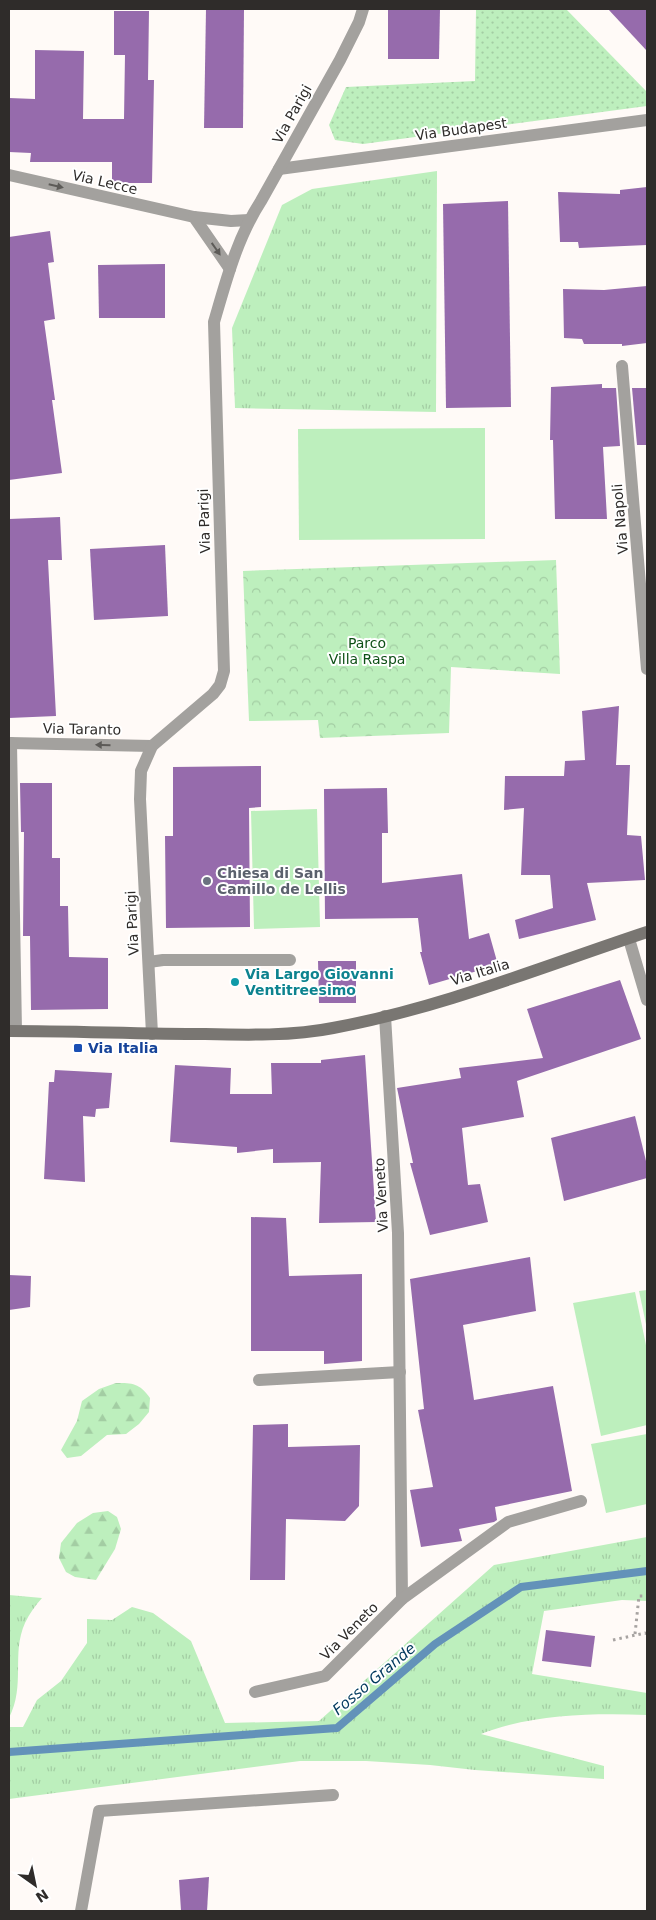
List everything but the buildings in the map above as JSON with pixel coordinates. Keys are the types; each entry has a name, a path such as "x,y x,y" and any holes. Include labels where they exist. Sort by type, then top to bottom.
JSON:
{"main road":[{"name":"Via Italia","path":"12,1031 229,1034 290,1032 332,1028 423,1006 517,977 647,932"}],"street":[{"name":"Via Parigi","path":"152,1034 140,799 141,771 152,746 213,694 220,685 224,671 214,322 230,269 249,220 340,60 359,22 363,9"},
{"name":"Via Budapest","path":"279,168 647,120"},
{"name":"Via Lecce","path":"9,175 194,217 231,221 249,220"},
{"path":"194,217 230,269"},
{"name":"Via Napoli","path":"622,366 647,669"},
{"path":"10,743 12,1031"},
{"name":"Via Taranto","path":"10,743 152,746"},
{"path":"629,938 647,1000"},
{"path":"149,962 164,960 290,960"},
{"name":"Via Veneto","path":"385,1016 398,1233 402,1598"},
{"path":"259,1380 400,1372"},
{"name":"Via Veneto","path":"255,1692 325,1676 402,1598 508,1522 581,1501"},
{"path":"81,1911 99,1812 333,1795"}],"path":[{"path":"635,1634 639,1596 647,1596"},
{"path":"613,1640 635,1634 647,1634"}],"green space":[{"path":"476,9 566,9 647,92 647,106 363,144 335,140 329,125 346,87 475,81"},
{"path":"437,171 436,412 235,408 232,328 282,205 312,189"},
{"path":"485,428 485,539 299,540 298,429"},
{"name":"Parco Villa Raspa","path":"556,560 560,674 451,667 449,733 320,738 318,720 249,721 243,571"},
{"path":"317,809 320,927 254,929 251,811"},
{"path":"647,1290 647,1329 639,1291"},
{"path":"635,1292 647,1350 647,1425 601,1436 573,1303"},
{"path":"116,1383 131,1384 142,1389 150,1398 149,1412 139,1424 126,1434 107,1435 81,1456 67,1458 61,1450 77,1421 82,1401 99,1389"},
{"path":"647,1434 647,1504 606,1513 591,1444"},
{"path":"108,1511 117,1517 121,1529 115,1549 96,1580 75,1577 66,1572 59,1558 61,1543 77,1523 93,1513"},
{"path":"647,1537 647,1601 622,1600 544,1611 532,1674 647,1693 647,1715 563,1716 521,1722 481,1734 604,1766 604,1779 366,1761 300,1761 9,1799 9,1727 23,1727 37,1700 61,1681 87,1643 87,1619 112,1620 132,1607 153,1613 191,1641 225,1723 319,1721 494,1565"},
{"path":"9,1595 42,1598 28,1616 21,1635 17,1694 9,1718"}],"waterway":[{"name":"Fosso Grande","path":"9,1752 337,1728 435,1644 521,1587 647,1571"}],"place":[{"name":"Chiesa di San Camillo de Lellis","path":"207,881"},
{"name":"Via Largo Giovanni Ventitreesimo","path":"235,982"},
{"name":"Via Italia","path":"78,1048"}]}
